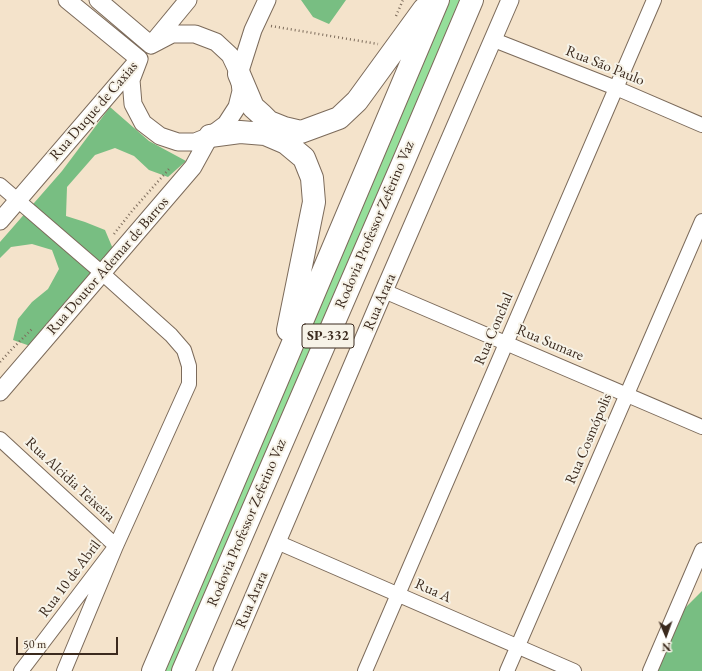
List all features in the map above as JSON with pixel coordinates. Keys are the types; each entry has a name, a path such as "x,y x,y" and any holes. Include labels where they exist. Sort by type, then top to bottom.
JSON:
{"highway":[{"path":"239,74 253,107 269,122 284,128 301,132 339,118 357,101 431,0"},
{"name":"Rodovia Professor Zeferino Vaz","path":"153,671 438,0"},
{"name":"Rodovia Professor Zeferino Vaz","path":"183,671 472,0"},
{"path":"210,136 240,132 265,134 286,143 304,158 312,178 314,202 276,383"}],"street":[{"path":"67,0 139,59 131,80 133,104 143,122 160,136 178,142 195,142 210,136 226,124 237,107 241,91 239,74 230,55 216,42 195,34 172,34 151,45 98,0"},
{"name":"Rua Duque de Caxias","path":"0,221 188,0"},
{"path":"239,74 254,30 267,0"},
{"name":"Rua Arara","path":"222,671 510,0"},
{"name":"Rua Conchal","path":"365,671 654,0"},
{"name":"Rua São Paulo","path":"494,40 616,88 702,125"},
{"name":"Rua Doutor Ademar de Barros","path":"0,392 193,167 210,136"},
{"path":"0,185 171,335 184,350 189,366 189,384 116,546 64,671"},
{"name":"Rua Cosmópolis","path":"507,671 702,221"},
{"name":"Rua Sumare","path":"384,291 702,427"},
{"name":"Rua Alcidia Teixeira","path":"0,440 116,546"},
{"name":"Rua A","path":"277,542 574,671"},
{"name":"Rua 10 de Abril","path":"21,671 116,546"},
{"path":"650,671 702,550"}],"path":[{"path":"395,19 403,0"},
{"path":"257,24 384,45"}],"green space":[{"path":"301,0 346,0 329,24 313,17"},
{"path":"449,0 462,0 175,671 163,671"},
{"path":"110,107 149,141 186,161 168,177 149,170 134,156 115,148 95,155 67,187 66,216 105,230 113,249 33,347 13,340 18,319 32,302 48,289 59,269 52,250 32,244 11,247 0,258 0,242 62,171"},
{"path":"702,591 702,671 654,671 671,628 684,609"}]}
